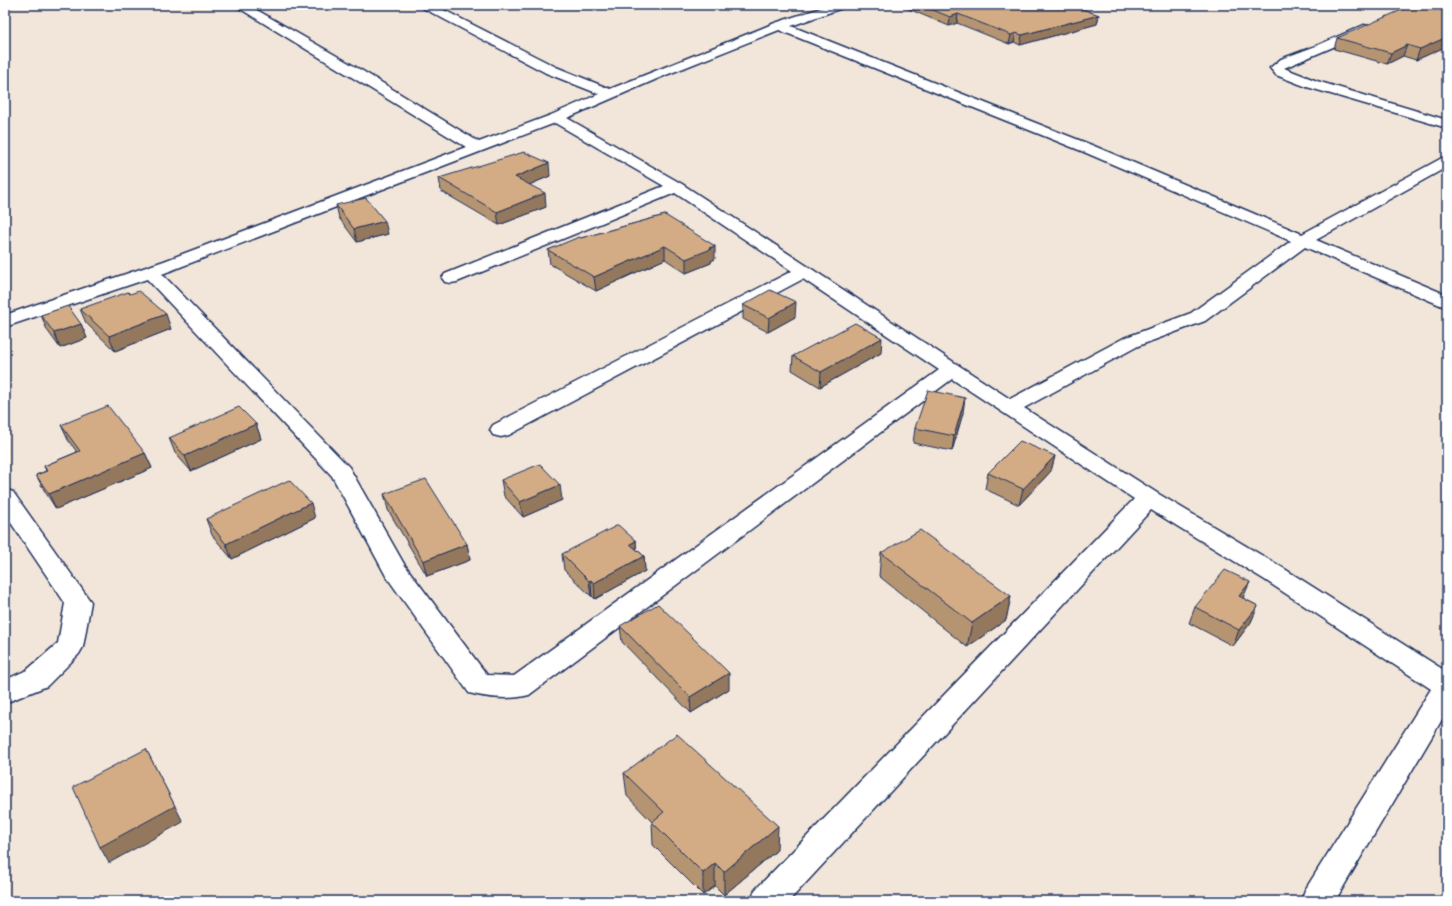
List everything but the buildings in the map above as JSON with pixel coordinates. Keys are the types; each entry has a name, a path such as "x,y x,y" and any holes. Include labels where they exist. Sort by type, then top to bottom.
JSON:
{"street":[{"path":"240,5 356,73 478,148"},
{"path":"425,5 551,70 610,94"},
{"path":"5,321 150,272 556,118 610,94 779,26 841,5"},
{"path":"1388,17 1403,6 1447,18"},
{"path":"1375,24 1320,49 1285,62 1276,68 1281,72 1312,84 1447,124"},
{"path":"779,26 1089,149 1447,302"},
{"path":"556,118 676,187 952,370 1149,498 1274,574 1447,686 1317,901"},
{"path":"1010,407 1131,342 1198,316 1304,240 1447,161"},
{"path":"451,278 676,187"},
{"path":"150,272 341,472 395,570 479,685 519,687 952,370"},
{"path":"501,430 804,272"},
{"path":"5,497 78,602 70,647 37,678 5,692"},
{"path":"767,901 1149,498"}]}
